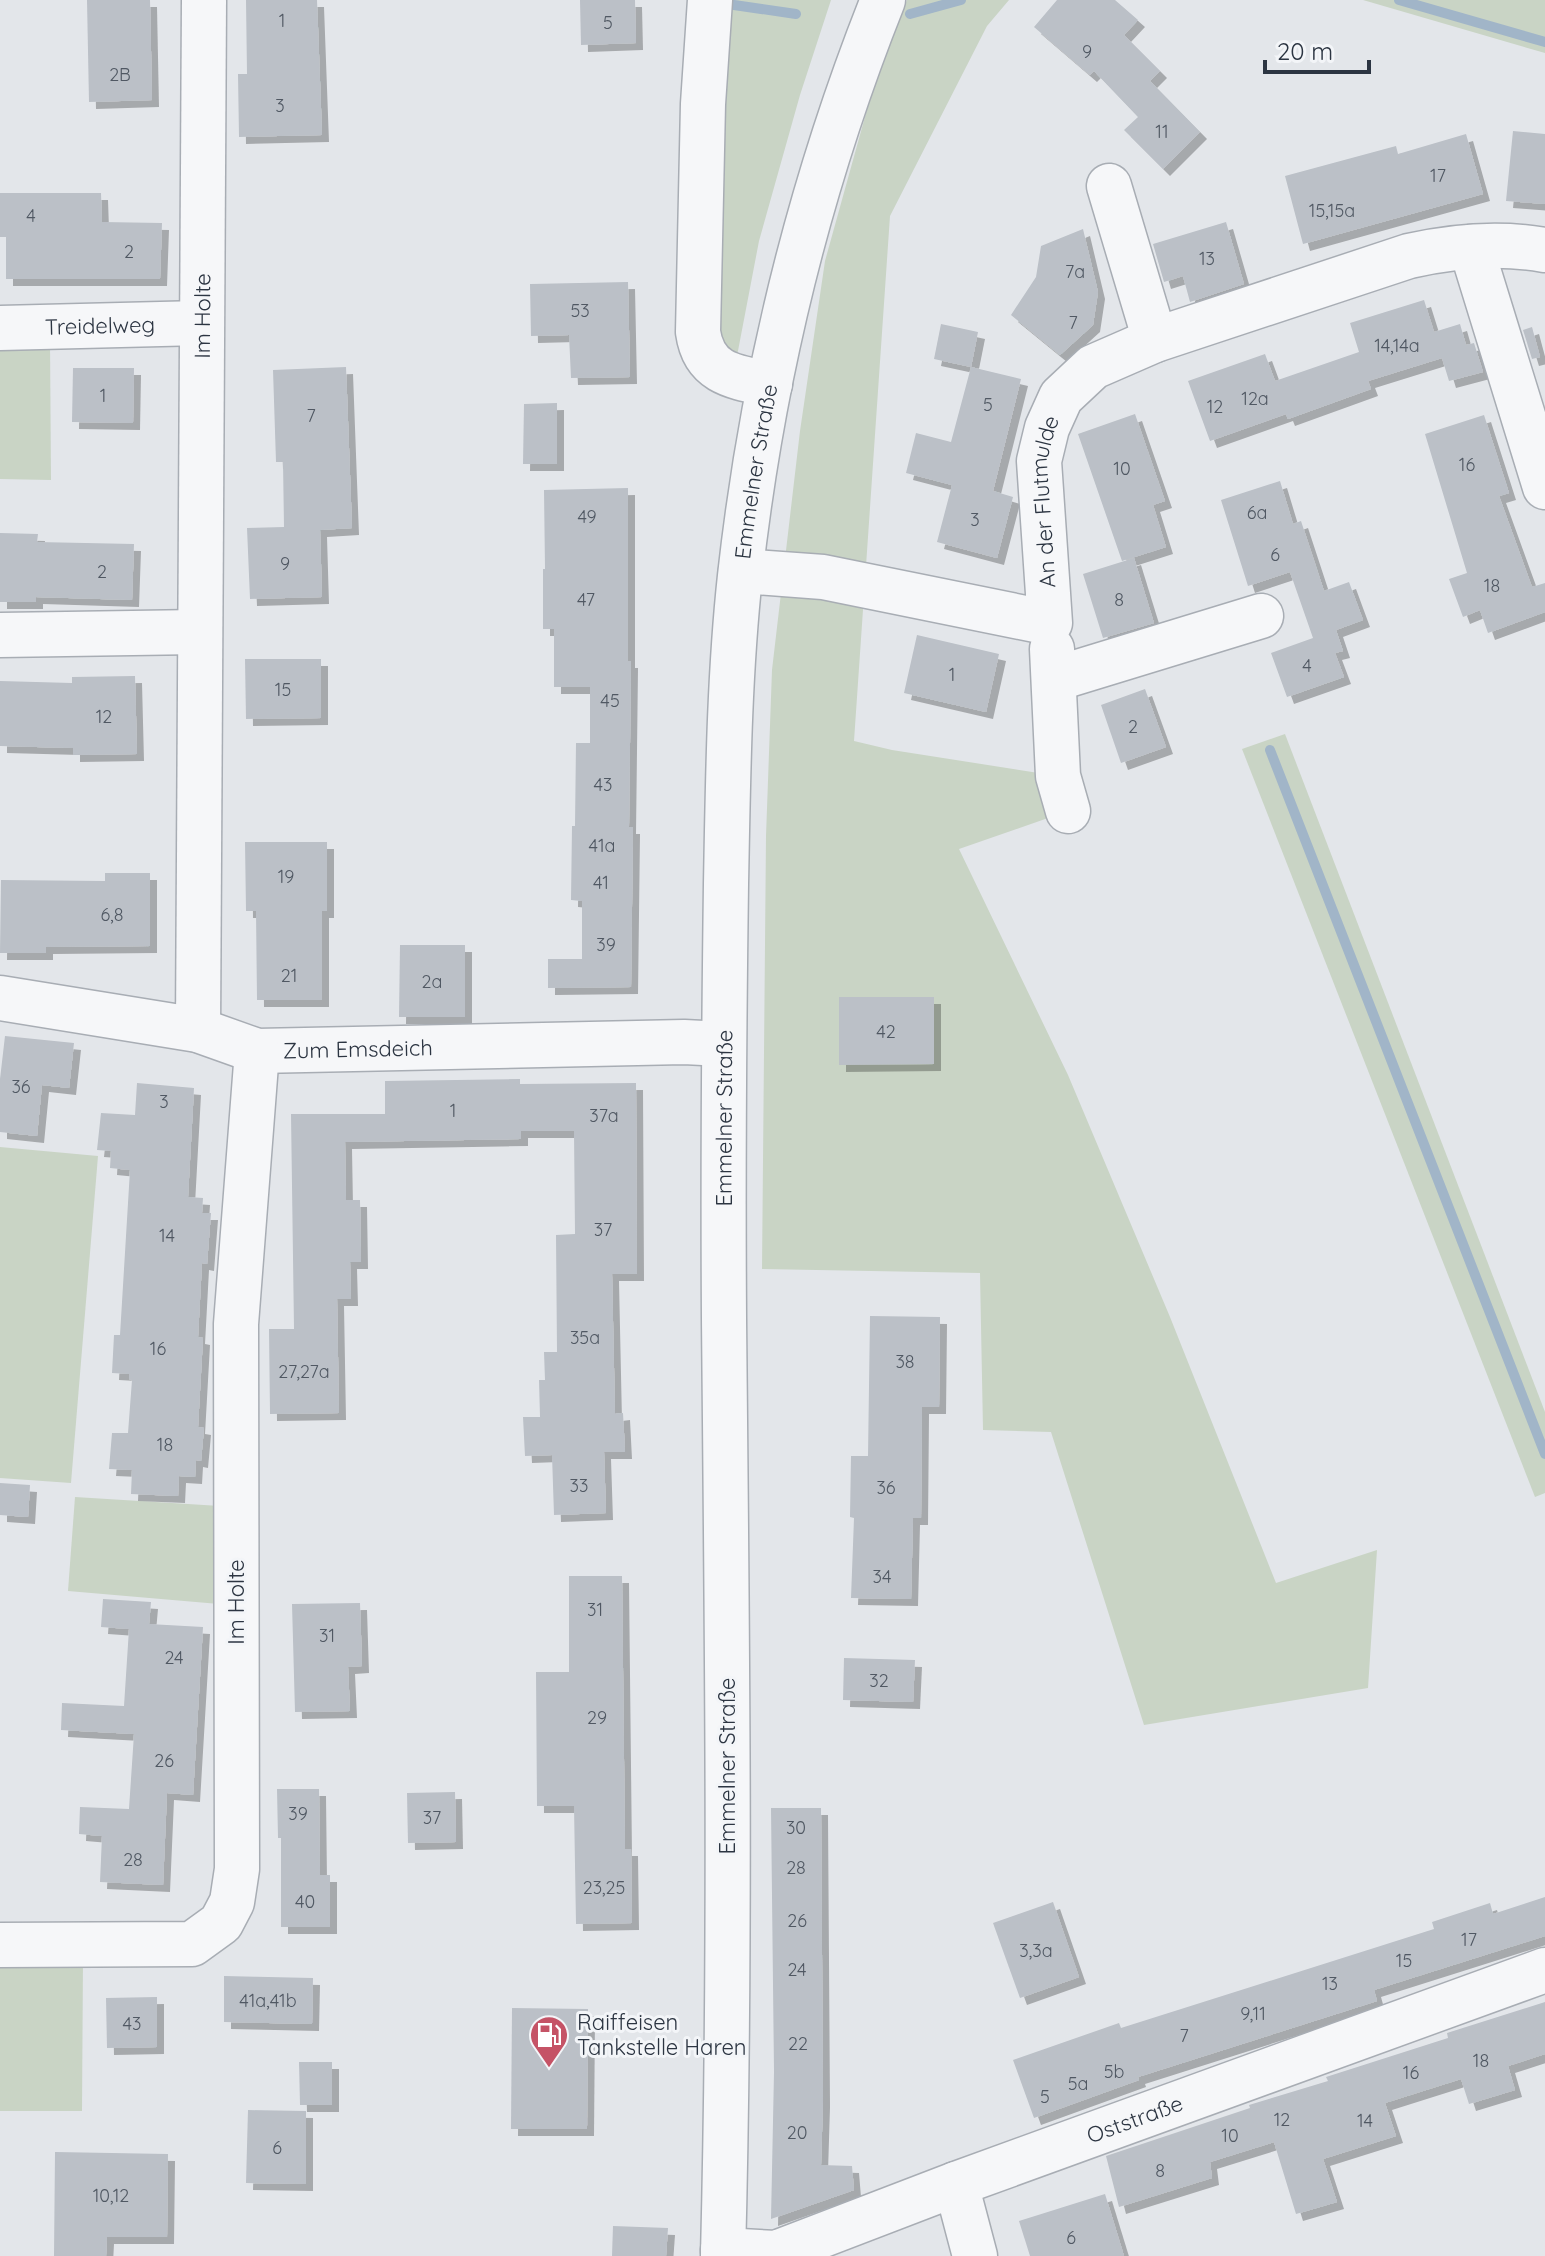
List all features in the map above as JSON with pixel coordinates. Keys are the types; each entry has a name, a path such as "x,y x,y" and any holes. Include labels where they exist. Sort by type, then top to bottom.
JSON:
{"street":[{"name":"Im Holte","path":"198,1030 204,0"},
{"name":"Emmelner Straße","path":"723,2253 728,1759 723,1044 733,653 741,571 770,384 804,238 853,75 883,0"},
{"path":"709,7 696,309 701,350 710,362 733,377 770,384"},
{"path":"1109,186 1155,340"},
{"path":"1471,247 1545,487"},
{"name":"An der Flutmulde","path":"1068,811 1058,776 1055,679 1039,461 1047,428 1061,397 1093,367 1155,340 1409,256 1471,247 1545,250"},
{"name":"Treidelweg","path":"0,328 201,323"},
{"name":"An der Flutmulde","path":"741,571 823,577 1050,623"},
{"path":"1055,679 1261,616"},
{"path":"0,635 199,632"},
{"name":"Zum Emsdeich","path":"0,998 198,1030 257,1051 684,1042 723,1044"},
{"name":"Im Holte","path":"0,1945 192,1944 221,1923 232,1902 237,1869 236,1324 257,1051"},
{"name":"Oststraße","path":"723,2253 776,2253 956,2184 1545,1970"},
{"path":"956,2184 975,2256"}],"green space":[{"path":"728,0 831,0 800,95 759,241 733,377 712,306"},
{"path":"907,0 1009,0 987,26 890,216 854,741 892,750 1058,776 1068,811 959,849 1068,1075 1170,1317 1276,1583 1377,1550 1368,1688 1144,1725 1051,1432 983,1430 980,1273 762,1269 766,836 772,670 800,431 825,261 873,88"},
{"path":"1363,0 1545,0 1545,53"},
{"path":"50,340 51,480 0,479 0,341"},
{"path":"1285,734 1545,1412 1545,1493 1535,1497 1242,749"},
{"path":"0,1147 98,1156 71,1483 0,1478"},
{"path":"75,1497 220,1506 219,1604 68,1591"},
{"path":"83,1958 82,2111 0,2111 0,1959"}],"building":[{"path":"87,0 150,0 152,100 89,102"},
{"path":"246,0 317,0 322,135 239,137 238,74 247,74"},
{"path":"580,0 635,0 636,43 581,45"},
{"path":"1057,0 1115,0 1138,20 1124,35 1160,71 1150,81 1200,132 1163,169 1124,130 1138,117 1094,71 1090,75 1034,27"},
{"path":"1513,131 1545,134 1545,204 1506,201"},
{"path":"1466,134 1483,194 1303,244 1285,176 1396,146 1398,154"},
{"path":"0,193 101,193 102,222 162,223 160,279 6,279 6,237 0,237"},
{"path":"1226,222 1244,284 1190,302 1183,276 1164,282 1153,244"},
{"path":"1083,229 1098,292 1093,325 1060,355 1011,315 1036,277 1041,246"},
{"path":"628,282 630,377 571,378 569,335 531,336 530,284"},
{"path":"1424,300 1434,332 1460,324 1466,345 1474,343 1483,372 1449,381 1442,358 1368,381 1371,389 1288,419 1286,414 1210,441 1188,381 1265,354 1275,381 1359,352 1350,323"},
{"path":"941,324 978,332 971,367 934,359"},
{"path":"1532,327 1540,357 1532,359 1523,330"},
{"path":"346,367 352,528 320,530 322,597 250,599 247,528 284,527 283,462 276,462 273,370"},
{"path":"971,367 1021,379 993,491 1013,497 997,558 937,542 952,485 906,473 916,433 951,442"},
{"path":"73,368 134,368 133,423 72,422"},
{"path":"557,403 557,464 523,464 524,404"},
{"path":"1135,414 1165,501 1153,505 1166,547 1122,561 1078,434"},
{"path":"1484,415 1509,493 1499,496 1532,587 1545,583 1545,612 1488,633 1480,610 1463,617 1449,579 1467,573 1425,434"},
{"path":"1280,481 1293,524 1301,521 1324,591 1349,582 1363,620 1336,630 1343,651 1335,653 1344,677 1287,697 1271,653 1313,638 1290,572 1248,586 1221,500"},
{"path":"628,488 628,661 631,661 629,827 633,827 631,987 548,988 548,959 582,959 582,901 571,900 572,826 575,826 576,743 590,743 590,687 554,687 554,629 543,629 544,490"},
{"path":"0,533 38,534 37,542 134,544 132,600 36,597 36,602 0,602"},
{"path":"1134,558 1154,623 1103,638 1083,574"},
{"path":"917,635 999,654 986,712 904,693"},
{"path":"245,659 321,659 321,718 246,719"},
{"path":"135,676 137,754 73,755 73,748 0,746 0,681 72,683 72,677"},
{"path":"1145,689 1166,747 1121,763 1101,705"},
{"path":"245,842 327,842 327,911 322,911 322,1000 257,1000 256,911 246,911"},
{"path":"105,873 150,873 150,946 46,947 46,953 0,953 1,880 105,881"},
{"path":"400,945 465,945 465,1017 399,1017"},
{"path":"839,997 934,997 934,1064 839,1065"},
{"path":"5,1036 74,1043 69,1088 42,1085 37,1136 0,1132 0,1079"},
{"path":"520,1079 520,1084 636,1083 637,1274 612,1274 615,1414 623,1413 625,1452 604,1452 606,1513 554,1515 552,1455 525,1456 523,1417 540,1417 539,1380 545,1380 544,1352 557,1352 556,1235 575,1234 574,1131 521,1131 521,1139 345,1142 346,1200 360,1200 361,1262 350,1262 351,1299 337,1299 339,1413 270,1414 269,1329 294,1329 291,1114 385,1114 385,1081"},
{"path":"137,1083 194,1088 188,1197 203,1198 202,1213 211,1213 207,1264 202,1263 198,1337 203,1338 198,1427 204,1428 201,1461 196,1460 195,1477 179,1476 178,1496 131,1494 132,1470 109,1469 112,1433 128,1433 132,1380 129,1374 112,1373 114,1335 120,1335 130,1170 110,1168 111,1151 97,1150 101,1113 135,1115"},
{"path":"870,1316 940,1317 939,1407 922,1407 921,1518 913,1518 911,1599 851,1598 854,1518 850,1517 851,1456 868,1456"},
{"path":"0,1483 30,1485 28,1517 0,1515"},
{"path":"569,1576 622,1576 625,1849 631,1849 632,1923 576,1924 574,1806 537,1806 536,1672 569,1672"},
{"path":"103,1599 151,1602 149,1624 203,1627 193,1795 167,1793 163,1885 100,1882 102,1836 79,1834 80,1807 129,1809 134,1734 61,1730 62,1703 124,1706 129,1629 101,1627"},
{"path":"360,1603 362,1666 348,1667 350,1711 295,1712 292,1604"},
{"path":"844,1658 915,1660 913,1702 843,1700"},
{"path":"277,1789 319,1789 320,1875 330,1875 330,1927 281,1927 281,1838 278,1838"},
{"path":"455,1792 456,1842 408,1843 407,1793"},
{"path":"771,1808 821,1808 821,2165 852,2166 854,2190 771,2219 774,2072"},
{"path":"1545,1897 1545,1936 1374,1990 1377,2001 1138,2077 1139,2080 1034,2118 1013,2060 1119,2023 1121,2028 1434,1929 1432,1922 1490,1903 1493,1914"},
{"path":"1053,1902 1079,1977 1020,1998 993,1923"},
{"path":"224,1976 313,1978 312,2024 224,2022"},
{"path":"157,1997 157,2047 107,2048 106,1998"},
{"path":"1545,2002 1545,2054 1508,2066 1515,2090 1469,2104 1461,2079 1385,2103 1396,2136 1323,2159 1337,2202 1296,2214 1274,2142 1210,2162 1212,2178 1119,2207 1106,2156 1250,2108 1249,2105 1328,2081 1326,2077 1448,2038 1447,2033"},
{"name":"Raiffeisen Tankstelle Haren","path":"512,2008 588,2009 587,2129 511,2129"},
{"path":"299,2062 332,2062 332,2105 300,2105"},
{"path":"248,2110 306,2111 306,2184 246,2183"},
{"path":"55,2152 168,2154 167,2237 107,2237 106,2256 54,2256"},
{"path":"1105,2194 1124,2256 1030,2256 1019,2221"},
{"path":"613,2226 668,2228 666,2256 612,2256"}],"waterway":[{"path":"725,0 734,5 796,14"},
{"path":"910,14 961,0"},
{"path":"1399,0 1545,42"},
{"path":"1270,750 1545,1454"}],"place":[{"name":"Raiffeisen Tankstelle Haren","path":"549,2069"}]}
